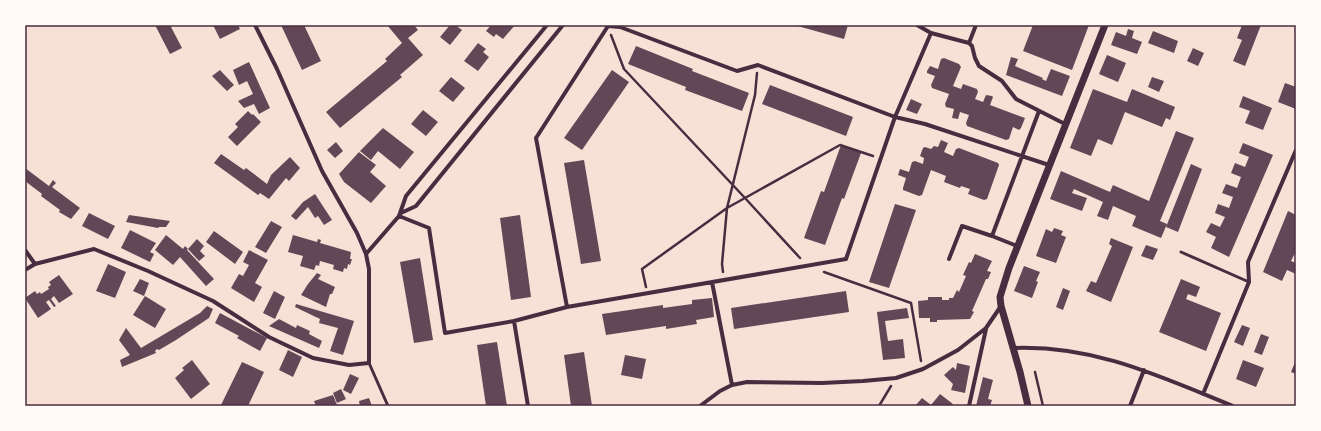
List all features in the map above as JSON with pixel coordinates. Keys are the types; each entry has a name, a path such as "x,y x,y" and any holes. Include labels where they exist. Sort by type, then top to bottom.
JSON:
{"street":[{"path":"25,270 34,264 94,249 148,271 213,301 269,337 314,358 349,365 369,363 369,269 366,254 357,233 322,171 277,70 255,25"},
{"path":"366,254 400,214 406,196 547,25"},
{"path":"400,214 416,206 563,25"},
{"path":"917,25 932,33 970,43"},
{"path":"976,25 970,43 979,66 1002,81 1016,99 1065,124"},
{"path":"1028,406 1001,306 1000,297 1017,246 1105,25"},
{"path":"567,307 536,138 607,26 620,27 737,71 758,65 895,117 925,124 1049,165"},
{"path":"400,214 429,228 445,333 514,321 567,307 846,259 895,117 932,33"},
{"path":"992,236 1039,111"},
{"path":"1203,394 1249,282 1248,262 1296,150"},
{"path":"949,259 962,226 1017,246"},
{"path":"25,250 34,264"},
{"path":"712,282 732,385"},
{"path":"700,406 720,391 732,385 746,382 822,383 896,378 923,369 958,350 986,328 1001,306"},
{"path":"514,321 528,406"},
{"path":"969,406 986,328"},
{"path":"1013,348 1044,348 1088,353 1115,360 1144,370 1233,406"},
{"path":"1130,406 1144,370"}],"lane":[{"path":"1181,252 1249,282"},
{"path":"369,363 388,406"}],"path":[{"path":"607,26 624,69 733,185 806,266 911,303 923,369"},
{"path":"725,280 722,264 727,208 755,95 758,65"},
{"path":"647,293 642,269 727,208 840,145 881,158"},
{"path":"1035,372 1043,406"},
{"path":"879,406 896,378"}],"building":[{"path":"155,25 170,25 182,48 170,54"},
{"path":"213,25 238,25 240,29 220,39"},
{"path":"281,25 304,25 321,61 302,70"},
{"path":"387,25 414,25 418,30 408,38 423,55 400,75 402,77 340,128 326,112 387,61 385,59 402,43"},
{"path":"450,25 455,25 462,30 450,45 440,37"},
{"path":"491,25 515,25 503,39 496,34 494,37 486,31"},
{"path":"794,25 848,25 844,39"},
{"path":"1033,25 1089,25 1072,70 1023,51"},
{"path":"1242,25 1261,25 1245,66 1233,61 1242,40 1237,38"},
{"path":"1128,29 1134,31 1132,38 1142,42 1137,54 1111,45 1116,32 1126,36"},
{"path":"1153,31 1178,41 1174,53 1148,43"},
{"path":"478,43 486,49 483,52 489,57 478,71 464,61"},
{"path":"636,46 693,69 692,71 749,93 742,111 685,90 686,87 628,64"},
{"path":"1193,48 1204,53 1198,66 1187,61"},
{"path":"1107,55 1126,63 1118,82 1099,74"},
{"path":"1011,57 1018,59 1015,66 1043,78 1042,79 1046,81 1051,69 1070,76 1062,96 1006,75"},
{"path":"944,58 959,64 961,67 953,86 961,89 963,84 977,89 978,92 975,99 983,102 986,95 992,96 990,105 1025,118 1021,128 1019,130 1013,127 1009,139 1006,140 967,126 966,123 969,115 960,112 958,119 952,118 954,109 946,107 945,104 949,94 932,88 931,85 935,76 927,73 930,66 938,69 941,59"},
{"path":"249,62 270,108 259,114 254,104 244,108 238,101 253,94 247,81 239,85 233,70"},
{"path":"220,70 234,85 227,91 212,76"},
{"path":"612,70 629,82 582,150 564,138"},
{"path":"451,77 465,88 453,102 439,91"},
{"path":"1152,77 1164,81 1159,92 1148,87"},
{"path":"1285,83 1296,87 1296,109 1278,102"},
{"path":"770,85 853,117 846,136 762,104"},
{"path":"1093,89 1127,102 1132,89 1175,107 1170,120 1166,118 1162,127 1125,112 1112,145 1098,139 1091,156 1070,148"},
{"path":"1243,96 1272,108 1263,130 1245,123 1250,111 1239,107"},
{"path":"911,99 922,104 917,114 906,110"},
{"path":"423,110 438,122 426,136 411,124"},
{"path":"248,111 261,122 237,146 228,137 238,127 235,124"},
{"path":"383,128 414,152 400,169 378,151 371,160 360,151"},
{"path":"1176,131 1194,138 1160,221 1167,224 1161,238 1132,226 1136,216 1113,206 1108,220 1097,216 1103,202 1074,189 1072,193 1087,198 1082,211 1050,199 1061,171 1110,192 1113,185 1149,201"},
{"path":"941,140 948,143 944,152 953,156 956,149 959,148 998,163 999,165 987,199 984,200 968,194 970,189 961,186 960,188 944,182 946,176 931,170 922,195 919,196 903,190 906,178 898,175 900,169 909,172 912,162 915,161 923,164 924,158 920,156 923,148 925,147 931,149 934,146 938,147"},
{"path":"336,142 343,151 335,158 327,150"},
{"path":"1243,143 1273,155 1229,257 1211,248 1216,237 1206,232 1211,223 1220,227 1225,217 1215,213 1218,204 1229,208 1233,197 1222,193 1226,184 1237,188 1241,177 1231,173 1235,163 1245,167 1249,157 1239,153"},
{"path":"841,145 861,153 844,199 842,198 825,245 804,238 821,191 824,192"},
{"path":"359,152 376,165 370,172 386,186 371,203 344,182 339,174"},
{"path":"221,154 244,170 246,168 267,184 271,175 290,157 300,168 289,181 286,178 269,199 260,193 258,195 214,163"},
{"path":"584,160 601,261 581,264 564,163"},
{"path":"1191,164 1202,169 1178,232 1166,227"},
{"path":"25,168 49,186 53,180 56,183 52,187 80,208 71,219 59,212 60,210 41,196 42,194 25,181"},
{"path":"315,194 332,220 324,225 318,216 315,218 308,207 296,220 291,216 303,202"},
{"path":"895,204 916,210 889,288 869,282"},
{"path":"1288,211 1296,215 1296,251 1291,261 1296,263 1296,274 1287,270 1282,281 1263,272"},
{"path":"89,213 115,226 108,239 82,226"},
{"path":"129,215 170,221 166,227 158,228 126,222"},
{"path":"520,215 531,297 511,300 500,218"},
{"path":"271,221 282,227 266,253 255,247"},
{"path":"1054,228 1063,231 1061,235 1066,237 1056,263 1036,256 1046,229 1052,232"},
{"path":"130,230 156,243 150,252 154,254 150,262 121,248"},
{"path":"214,231 243,252 235,264 206,242"},
{"path":"166,235 183,249 185,246 214,279 206,286 180,257 173,265 155,250"},
{"path":"293,235 317,242 318,239 321,240 320,243 351,252 350,259 352,259 350,265 348,264 347,269 344,268 343,272 333,269 334,265 320,261 319,266 316,265 314,270 300,266 303,256 288,252"},
{"path":"1111,238 1133,247 1111,302 1086,291 1091,281 1096,283 1112,246 1109,244"},
{"path":"197,239 204,246 200,251 205,256 199,261 188,249"},
{"path":"1146,245 1158,249 1153,260 1141,256"},
{"path":"249,250 268,260 255,283 262,287 254,302 231,288 239,274 243,276 249,265 243,262"},
{"path":"975,254 992,261 987,271 991,272 988,279 986,279 970,319 937,320 937,322 930,322 930,318 919,318 918,301 928,300 928,297 942,297 942,300 949,300 949,298 953,298 957,290 959,292 966,276 963,275 969,262 971,263"},
{"path":"420,258 433,340 414,343 400,262"},
{"path":"108,264 126,272 115,298 96,291"},
{"path":"1024,266 1040,272 1032,298 1014,291"},
{"path":"317,273 321,275 318,279 335,287 332,294 330,294 326,307 301,295"},
{"path":"59,275 73,294 59,303 54,296 51,299 56,306 54,307 49,300 46,302 51,309 38,318 25,298 35,291 37,294 40,292 41,294 49,289 48,287 51,285 49,282"},
{"path":"140,279 149,283 144,296 133,291"},
{"path":"1181,279 1200,287 1196,297 1188,294 1186,299 1221,313 1206,351 1159,332"},
{"path":"1063,288 1070,291 1063,310 1056,307"},
{"path":"274,291 285,297 275,319 263,313"},
{"path":"846,291 849,312 734,329 731,308"},
{"path":"145,296 166,309 155,328 133,315"},
{"path":"712,298 714,317 696,320 697,324 666,329 666,326 606,335 602,314 663,305 663,308 692,304 692,300"},
{"path":"296,304 354,321 343,355 330,351 338,328 319,323 320,319 295,307"},
{"path":"207,306 213,309 209,318 176,340 159,350 157,349 155,351 156,353 122,367 120,360 130,355 119,340 126,328 141,348 200,313"},
{"path":"907,308 909,318 885,321 888,341 903,339 905,358 883,360 877,312"},
{"path":"220,313 267,338 260,351 237,338 239,336 215,323"},
{"path":"279,319 296,328 297,325 310,331 309,334 322,341 319,348 269,326"},
{"path":"1242,325 1250,328 1243,346 1234,342"},
{"path":"1261,334 1269,337 1262,355 1254,352"},
{"path":"497,342 507,406 486,406 477,345"},
{"path":"288,350 302,357 293,377 279,370"},
{"path":"584,352 592,406 571,406 564,355"},
{"path":"625,355 646,359 642,379 621,375"},
{"path":"192,360 210,384 191,399 175,378 184,370 182,368"},
{"path":"1243,360 1264,368 1256,387 1236,379"},
{"path":"1296,360 1296,374 1291,372"},
{"path":"242,362 264,372 248,406 223,406 221,405"},
{"path":"957,363 970,366 965,393 951,390 953,384 944,375 953,367 956,370"},
{"path":"350,374 359,378 351,394 343,390"},
{"path":"983,377 993,380 988,399 992,400 990,406 976,406"},
{"path":"341,389 346,399 337,403 333,393"},
{"path":"940,394 953,404 951,406 915,406 922,398 931,405"},
{"path":"333,395 337,405 316,406 314,401"},
{"path":"369,398 372,406 360,406 359,401"}]}
